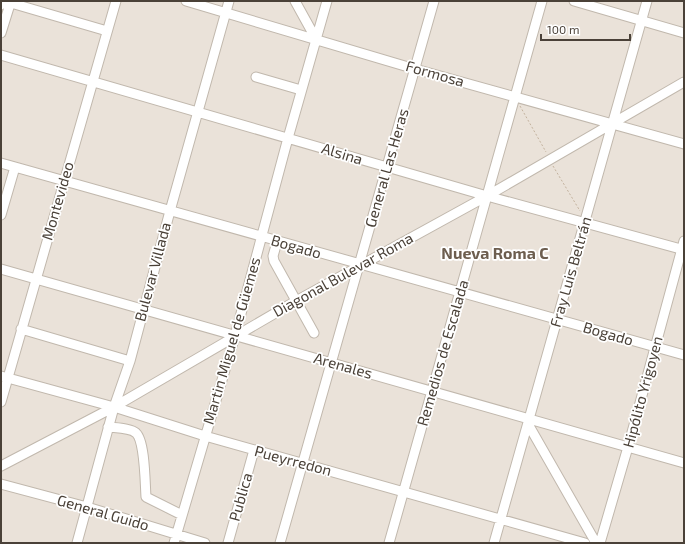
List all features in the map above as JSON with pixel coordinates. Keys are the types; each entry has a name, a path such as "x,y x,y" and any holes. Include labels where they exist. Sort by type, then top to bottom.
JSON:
{"street":[{"name":"Montevideo","path":"1,402 4,377 21,330 116,1"},
{"name":"Formosa","path":"186,1 684,144"},
{"name":"Bulevar Villada","path":"77,543 108,427 130,361 170,211 230,1"},
{"path":"295,1 316,39"},
{"name":"Martin Miguel de Güemes","path":"175,539 235,336 260,237 327,1"},
{"name":"General Las Heras","path":"280,543 434,1"},
{"name":"Remedios de Escalada","path":"392,542 404,492 432,391 542,1"},
{"path":"574,1 684,33"},
{"name":"Fray Luis Beltrán","path":"494,543 647,1"},
{"path":"1,32 8,2"},
{"path":"1,5 8,2 107,31"},
{"name":"Alsina","path":"1,55 487,196 683,247"},
{"path":"256,76 301,90"},
{"name":"Diagonal Bulevar Roma","path":"1,466 114,407 359,265 487,196 684,82"},
{"name":"Bogado","path":"1,163 277,242 684,355"},
{"path":"1,215 14,167"},
{"path":"277,242 273,256 274,261 314,333"},
{"name":"Hipólito Yrigoyen","path":"600,543 683,247"},
{"name":"Arenales","path":"1,269 432,391 529,422 684,463"},
{"path":"21,330 130,361"},
{"name":"Pueyrredon","path":"4,377 114,407 205,436 585,543"},
{"path":"529,422 596,543"},
{"path":"108,427 133,431 137,434 141,448 146,497 182,515"},
{"name":"Publica","path":"228,543 254,450"},
{"name":"General Guido","path":"1,484 87,507 175,539 205,543"}],"shaded area":[{"path":"1,1 684,1 684,543 1,543"}],"district":[{"name":"Nueva Roma C","path":"495,253"}]}
